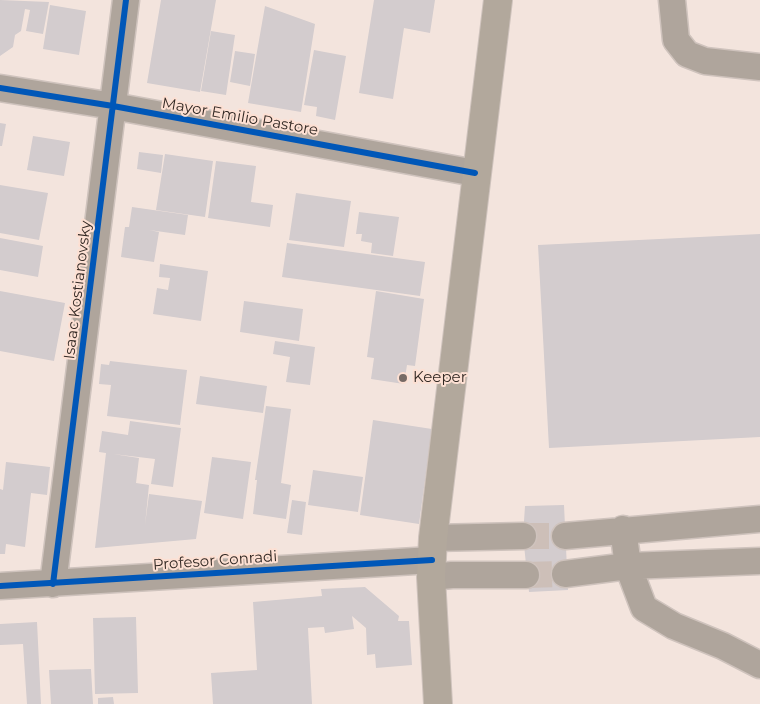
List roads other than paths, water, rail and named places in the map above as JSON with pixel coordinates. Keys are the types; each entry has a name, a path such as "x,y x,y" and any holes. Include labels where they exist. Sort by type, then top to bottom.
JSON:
{"main road":[{"path":"438,704 432,558 498,0"}],"street":[{"name":"Isaac Kostianovsky","path":"53,584 126,0"},
{"path":"672,0 676,40 688,54 705,61 760,67"},
{"name":"Mayor Emilio Pastore","path":"0,88 113,106 476,174"},
{"path":"565,536 622,529 760,519"},
{"path":"622,529 628,566 644,608 674,626 723,646 760,665"},
{"path":"432,558 523,536"},
{"path":"432,558 452,575 526,575"},
{"name":"Profesor Conradi","path":"0,586 432,558"},
{"path":"565,574 628,566 760,561"}],"tunnel":[{"path":"523,536 565,536"},
{"path":"526,575 565,574"}],"place":[{"name":"Keeper","path":"403,378"}]}
